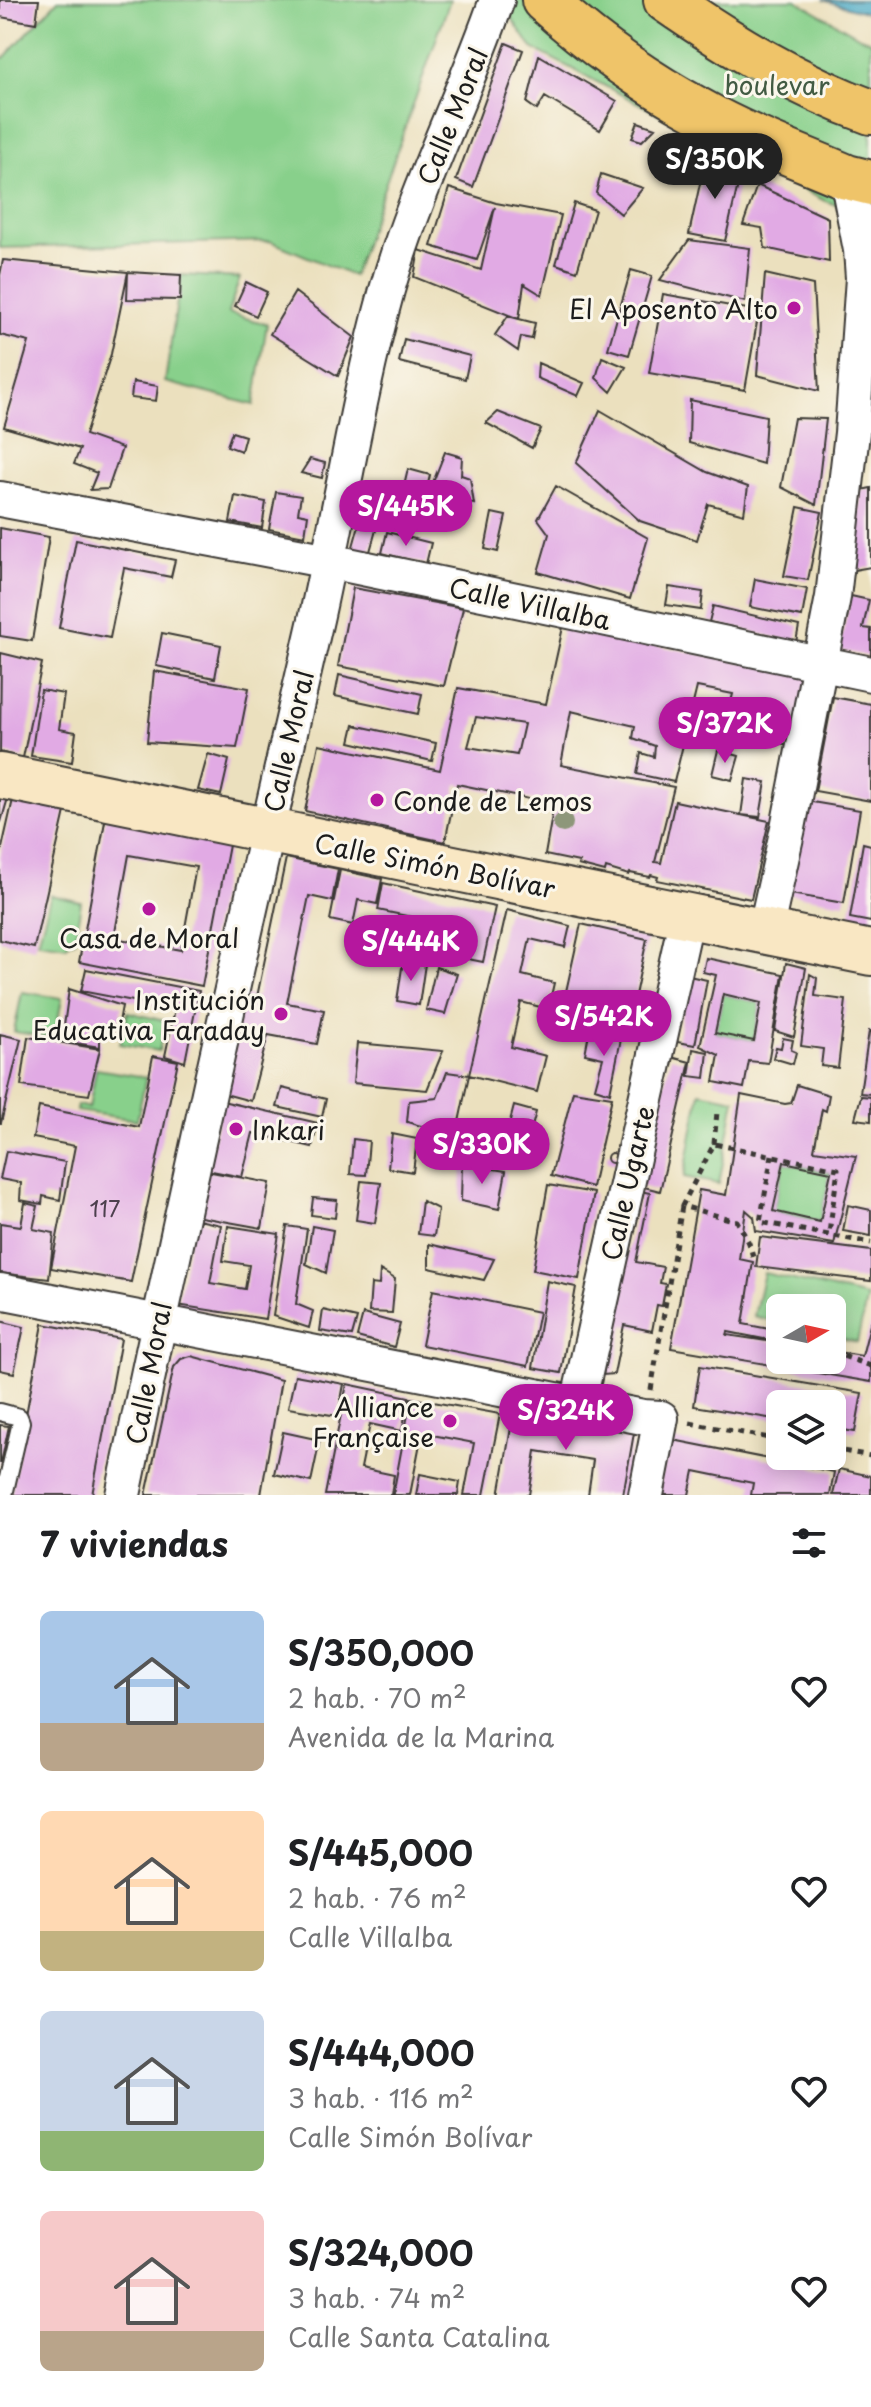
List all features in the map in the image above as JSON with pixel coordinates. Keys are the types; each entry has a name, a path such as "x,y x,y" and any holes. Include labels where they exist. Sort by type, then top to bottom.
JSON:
{"main road":[{"path":"666,0 722,39 792,78 871,112"},
{"path":"554,5 616,59 700,112 859,180"}],"street":[{"name":"Calle Moral","path":"123,1495 158,1321 388,288 411,217 497,0"},
{"path":"765,932 821,664 862,434 863,278 859,180"},
{"name":"Calle Villalba","path":"0,499 329,561 871,674"},
{"name":"Calle Simón Bolívar","path":"0,776 871,953"},
{"name":"Calle Ugarte","path":"578,1404 687,916"},
{"path":"0,1291 652,1417 646,1495"}],"lane":[{"path":"0,1412 19,1417 21,1422 4,1495"}],"path":[{"path":"717,1112 714,1144 682,1206 650,1396 652,1417 766,1437"},
{"path":"714,1144 838,1169 829,1233"},
{"path":"772,1155 760,1222 871,1243"},
{"path":"682,1206 737,1221 753,1257"},
{"path":"846,1357 871,1366"},
{"path":"846,1452 871,1456"}],"green space":[{"path":"58,0 450,0 353,276 270,241 0,248 0,57 4,58"},
{"name":"boulevar","path":"499,0 796,0 871,41 871,216 825,201 532,48"},
{"path":"181,275 240,278 228,313 267,324 254,405 165,382"},
{"path":"51,895 81,902 75,941 67,946 38,942"},
{"path":"22,992 62,998 55,1038 14,1032"},
{"path":"723,994 761,1003 754,1041 715,1033"},
{"path":"128,1012 165,1021 159,1051 120,1044"},
{"path":"96,1069 146,1077 137,1120 76,1111 77,1105 89,1108"},
{"path":"700,1092 735,1099 719,1184 684,1177"},
{"path":"784,1162 831,1173 820,1222 773,1211"},
{"path":"764,1273 867,1297 857,1342 846,1339 846,1294 766,1294 766,1319 754,1316"}],"water":[{"path":"823,0 871,0 871,14"}],"building":[{"path":"0,0 39,0 36,23 0,17"},
{"path":"506,43 523,50 473,187 456,180"},
{"path":"539,55 617,101 600,130 545,97 537,110 527,103"},
{"path":"638,122 655,128 642,141 632,138"},
{"path":"706,156 740,176 725,241 689,234"},
{"path":"601,174 643,188 621,214 596,193"},
{"path":"757,185 828,218 829,262 765,248 762,228 743,225"},
{"path":"449,188 496,203 561,215 542,295 524,284 519,319 414,277 419,250 481,270 495,207 477,260 431,246"},
{"path":"574,203 595,210 577,271 556,264"},
{"path":"689,240 750,248 745,302 660,280"},
{"path":"3,260 128,272 111,354 85,435 122,448 108,489 90,490 97,473 74,464 80,449 4,427 29,342 0,335"},
{"path":"631,270 652,276 629,355 608,349"},
{"path":"128,272 181,275 180,300 127,299"},
{"path":"765,274 813,285 819,391 757,375"},
{"path":"246,282 267,292 256,316 235,306"},
{"path":"295,292 354,337 338,376 270,334"},
{"path":"663,294 759,311 745,390 649,373"},
{"path":"508,316 535,323 532,339 521,337 518,351 495,335"},
{"path":"404,339 470,356 465,379 399,362"},
{"path":"602,357 626,367 611,392 596,378"},
{"path":"538,363 584,383 578,396 537,378"},
{"path":"133,382 158,386 156,401 131,398"},
{"path":"690,400 766,416 763,464 689,443"},
{"path":"600,410 707,472 748,487 744,514 708,504 697,540 640,521 576,463"},
{"path":"498,412 541,429 532,448 486,423"},
{"path":"794,418 826,419 816,505 781,487"},
{"path":"232,432 245,436 241,451 227,446"},
{"path":"445,452 462,457 461,475 470,478 474,504 430,490"},
{"path":"310,459 325,463 322,478 301,473"},
{"path":"408,469 430,475 419,524 398,512"},
{"path":"556,486 648,538 630,599 538,572 549,534 538,519"},
{"path":"871,488 871,567 854,570 861,490"},
{"path":"276,492 301,496 298,513 308,515 305,536 269,529"},
{"path":"235,496 266,502 262,528 230,522"},
{"path":"366,500 383,505 369,555 352,550"},
{"path":"798,507 822,512 808,580 784,576"},
{"path":"492,513 506,516 498,552 485,549"},
{"path":"0,528 49,537 32,641 0,636"},
{"path":"387,532 431,543 426,564 382,553"},
{"path":"76,540 175,560 171,577 124,568 110,638 59,628"},
{"path":"755,579 807,589 802,617 750,607"},
{"path":"669,587 703,592 701,610 666,605"},
{"path":"353,588 463,608 444,686 338,666"},
{"path":"851,596 869,600 863,628 871,629 871,657 839,650"},
{"path":"713,606 799,626 796,642 709,622"},
{"path":"563,627 811,676 797,746 737,736 736,742 721,742 733,694 697,687 674,782 637,774 641,753 654,757 655,746 633,738 635,726 571,711 561,765 674,787 655,862 661,863 675,801 769,821 751,899 657,880 658,877 651,875 629,875 606,868 605,872 578,865 579,862 545,855 554,804 457,784 445,842 305,811 319,744 440,770 458,688 546,704","holes":["476,717 524,724 517,755 468,747"]},
{"path":"162,633 221,645 215,678 156,666"},
{"path":"1,653 42,663 23,758 0,752"},
{"path":"154,671 249,688 237,748 147,742"},
{"path":"339,675 422,694 418,714 335,696"},
{"path":"41,690 64,694 59,729 76,732 72,762 31,756"},
{"path":"833,697 871,704 871,801 815,791"},
{"path":"354,725 436,743 432,761 350,742"},
{"path":"718,750 739,756 732,780 712,775"},
{"path":"208,754 229,760 221,795 198,790"},
{"path":"746,779 766,782 760,817 741,815"},
{"path":"14,795 66,807 34,948 0,940 0,857"},
{"path":"0,796 8,798 1,822 0,822"},
{"path":"806,801 860,810 844,903 790,894"},
{"path":"106,816 230,840 202,986 79,962","holes":["129,855 196,867 181,950 114,938"]},
{"path":"863,843 871,845 871,922 850,918"},
{"path":"286,858 338,869 332,901 309,896 287,1003 324,1010 317,1044 268,1035 251,1101 221,1093 242,995 257,997"},
{"path":"340,870 382,879 377,904 358,900 353,925 330,920"},
{"path":"383,883 495,907 483,962 463,958 469,929 378,910"},
{"path":"507,910 570,926 565,947 530,939 522,975 554,983 548,1009 521,1002 511,1047 546,1056 537,1092 469,1075"},
{"path":"581,924 647,939 628,1028 561,1014"},
{"path":"706,958 783,974 768,1063 749,1061 744,1088 714,1082 719,1055 700,1046 716,975 703,972","holes":["723,994 761,1003 754,1041 715,1033"]},
{"path":"403,961 425,964 419,1005 397,1001"},
{"path":"786,963 806,968 794,1037 775,1031"},
{"path":"436,967 457,974 445,1014 426,1010"},
{"path":"86,969 199,991 185,1062 165,1056 175,1009 81,991"},
{"path":"810,974 817,978 815,996 846,1000 838,1068 821,1066 823,1049 801,1046"},
{"path":"689,976 707,980 695,1045 677,1042"},
{"path":"69,989 122,1006 118,1028 100,1025 100,1047 62,1041"},
{"path":"871,1031 871,1094 860,1093"},
{"path":"589,1033 621,1039 610,1093 595,1088 603,1058 585,1054"},
{"path":"0,1034 21,1039 1,1123 0,1123"},
{"path":"28,1037 100,1049 89,1095 21,1086"},
{"path":"783,1038 793,1040 791,1050 796,1052 793,1064 773,1058 776,1047 781,1048"},
{"path":"357,1043 443,1051 427,1090 353,1083"},
{"path":"693,1049 708,1052 705,1078 689,1076"},
{"path":"153,1056 178,1061 131,1282 51,1268 75,1146 33,1138 39,1107 139,1127"},
{"path":"671,1057 690,1062 660,1191 640,1186"},
{"path":"447,1072 469,1075 456,1136 407,1122 409,1101 437,1098"},
{"path":"797,1085 829,1095 826,1111 822,1109 814,1150 856,1156 834,1244 756,1231 754,1217 746,1210 739,1259 753,1262 743,1324 766,1328 766,1339 728,1332 727,1335 766,1341 766,1364 671,1348 699,1190 726,1195 741,1095 791,1103","holes":["784,1162 831,1172 820,1222 773,1211"]},
{"path":"282,1088 326,1099 322,1117 277,1107"},
{"path":"573,1091 612,1097 592,1187 551,1176"},
{"path":"861,1096 871,1097 871,1121 855,1119"},
{"path":"222,1101 318,1123 312,1147 253,1133 242,1177 207,1170"},
{"path":"514,1106 536,1112 530,1134 508,1129"},
{"path":"392,1134 417,1139 413,1172 388,1168"},
{"path":"353,1139 369,1141 366,1175 350,1174"},
{"path":"6,1151 65,1162 60,1200 43,1196 42,1204 20,1200 21,1183 0,1179"},
{"path":"612,1153 617,1158 612,1163 607,1158"},
{"path":"462,1164 506,1171 499,1209 461,1201"},
{"path":"206,1171 270,1183 262,1228 195,1216"},
{"path":"361,1181 381,1183 375,1223 356,1220"},
{"path":"548,1185 594,1193 579,1279 533,1270"},
{"path":"640,1191 650,1193 636,1262 663,1267 660,1283 666,1284 662,1306 657,1305 652,1331 624,1325 614,1374 603,1375"},
{"path":"313,1198 337,1200 335,1218 311,1215"},
{"path":"422,1201 438,1209 434,1236 418,1234"},
{"path":"25,1203 38,1206 33,1229 54,1233 49,1279 0,1273 0,1223 21,1226"},
{"path":"848,1205 871,1210 871,1236 843,1231"},
{"path":"194,1219 221,1225 210,1283 245,1289 249,1265 223,1261 228,1226 279,1234 265,1319 177,1305"},
{"path":"287,1226 307,1229 296,1304 313,1311 309,1328 273,1316"},
{"path":"312,1226 333,1230 326,1273 306,1264"},
{"path":"760,1237 871,1251 871,1281 756,1267"},
{"path":"429,1244 494,1259 484,1280 429,1268"},
{"path":"380,1270 395,1279 392,1313 369,1312 371,1284 379,1285"},
{"path":"547,1281 576,1287 561,1373 533,1368"},
{"path":"433,1290 539,1312 528,1366 422,1345"},
{"path":"323,1310 357,1318 352,1336 320,1331"},
{"path":"363,1314 400,1324 394,1347 357,1337"},
{"path":"0,1321 24,1327 14,1373 0,1370"},
{"path":"871,1321 871,1382 824,1374 846,1374 846,1353 862,1356"},
{"path":"43,1324 121,1339 92,1495 11,1495"},
{"path":"191,1356 281,1380 261,1495 146,1495 174,1367 181,1359"},
{"path":"700,1366 844,1390 766,1390 766,1418 694,1406"},
{"path":"295,1375 344,1384 338,1416 288,1408"},
{"path":"347,1384 409,1397 402,1431 370,1424 361,1468 394,1475 391,1495 325,1495"},
{"path":"846,1390 862,1393 855,1432 846,1430"},
{"path":"411,1398 500,1414 484,1495 464,1495 474,1443 422,1433 410,1495 393,1495"},
{"path":"514,1411 634,1433 623,1495 588,1495 593,1460 536,1451 529,1495 499,1495"},
{"path":"0,1425 9,1426 1,1463 0,1463"},
{"path":"283,1432 320,1440 311,1482 274,1474"},
{"path":"668,1439 766,1458 766,1470 834,1472 830,1495 751,1495 753,1483 694,1471 689,1495 657,1495"},
{"path":"839,1470 871,1476 871,1495 833,1495"},
{"path":"420,1474 460,1482 458,1495 416,1495"}],"place":[{"name":"El Aposento Alto","path":"794,308"},
{"name":"Conde de Lemos","path":"377,800"},
{"name":"Casa de Moral","path":"149,909"},
{"name":"Institución Educativa Faraday","path":"281,1014"},
{"name":"Inkari","path":"236,1129"},
{"name":"Alliance Française","path":"450,1421"}]}
